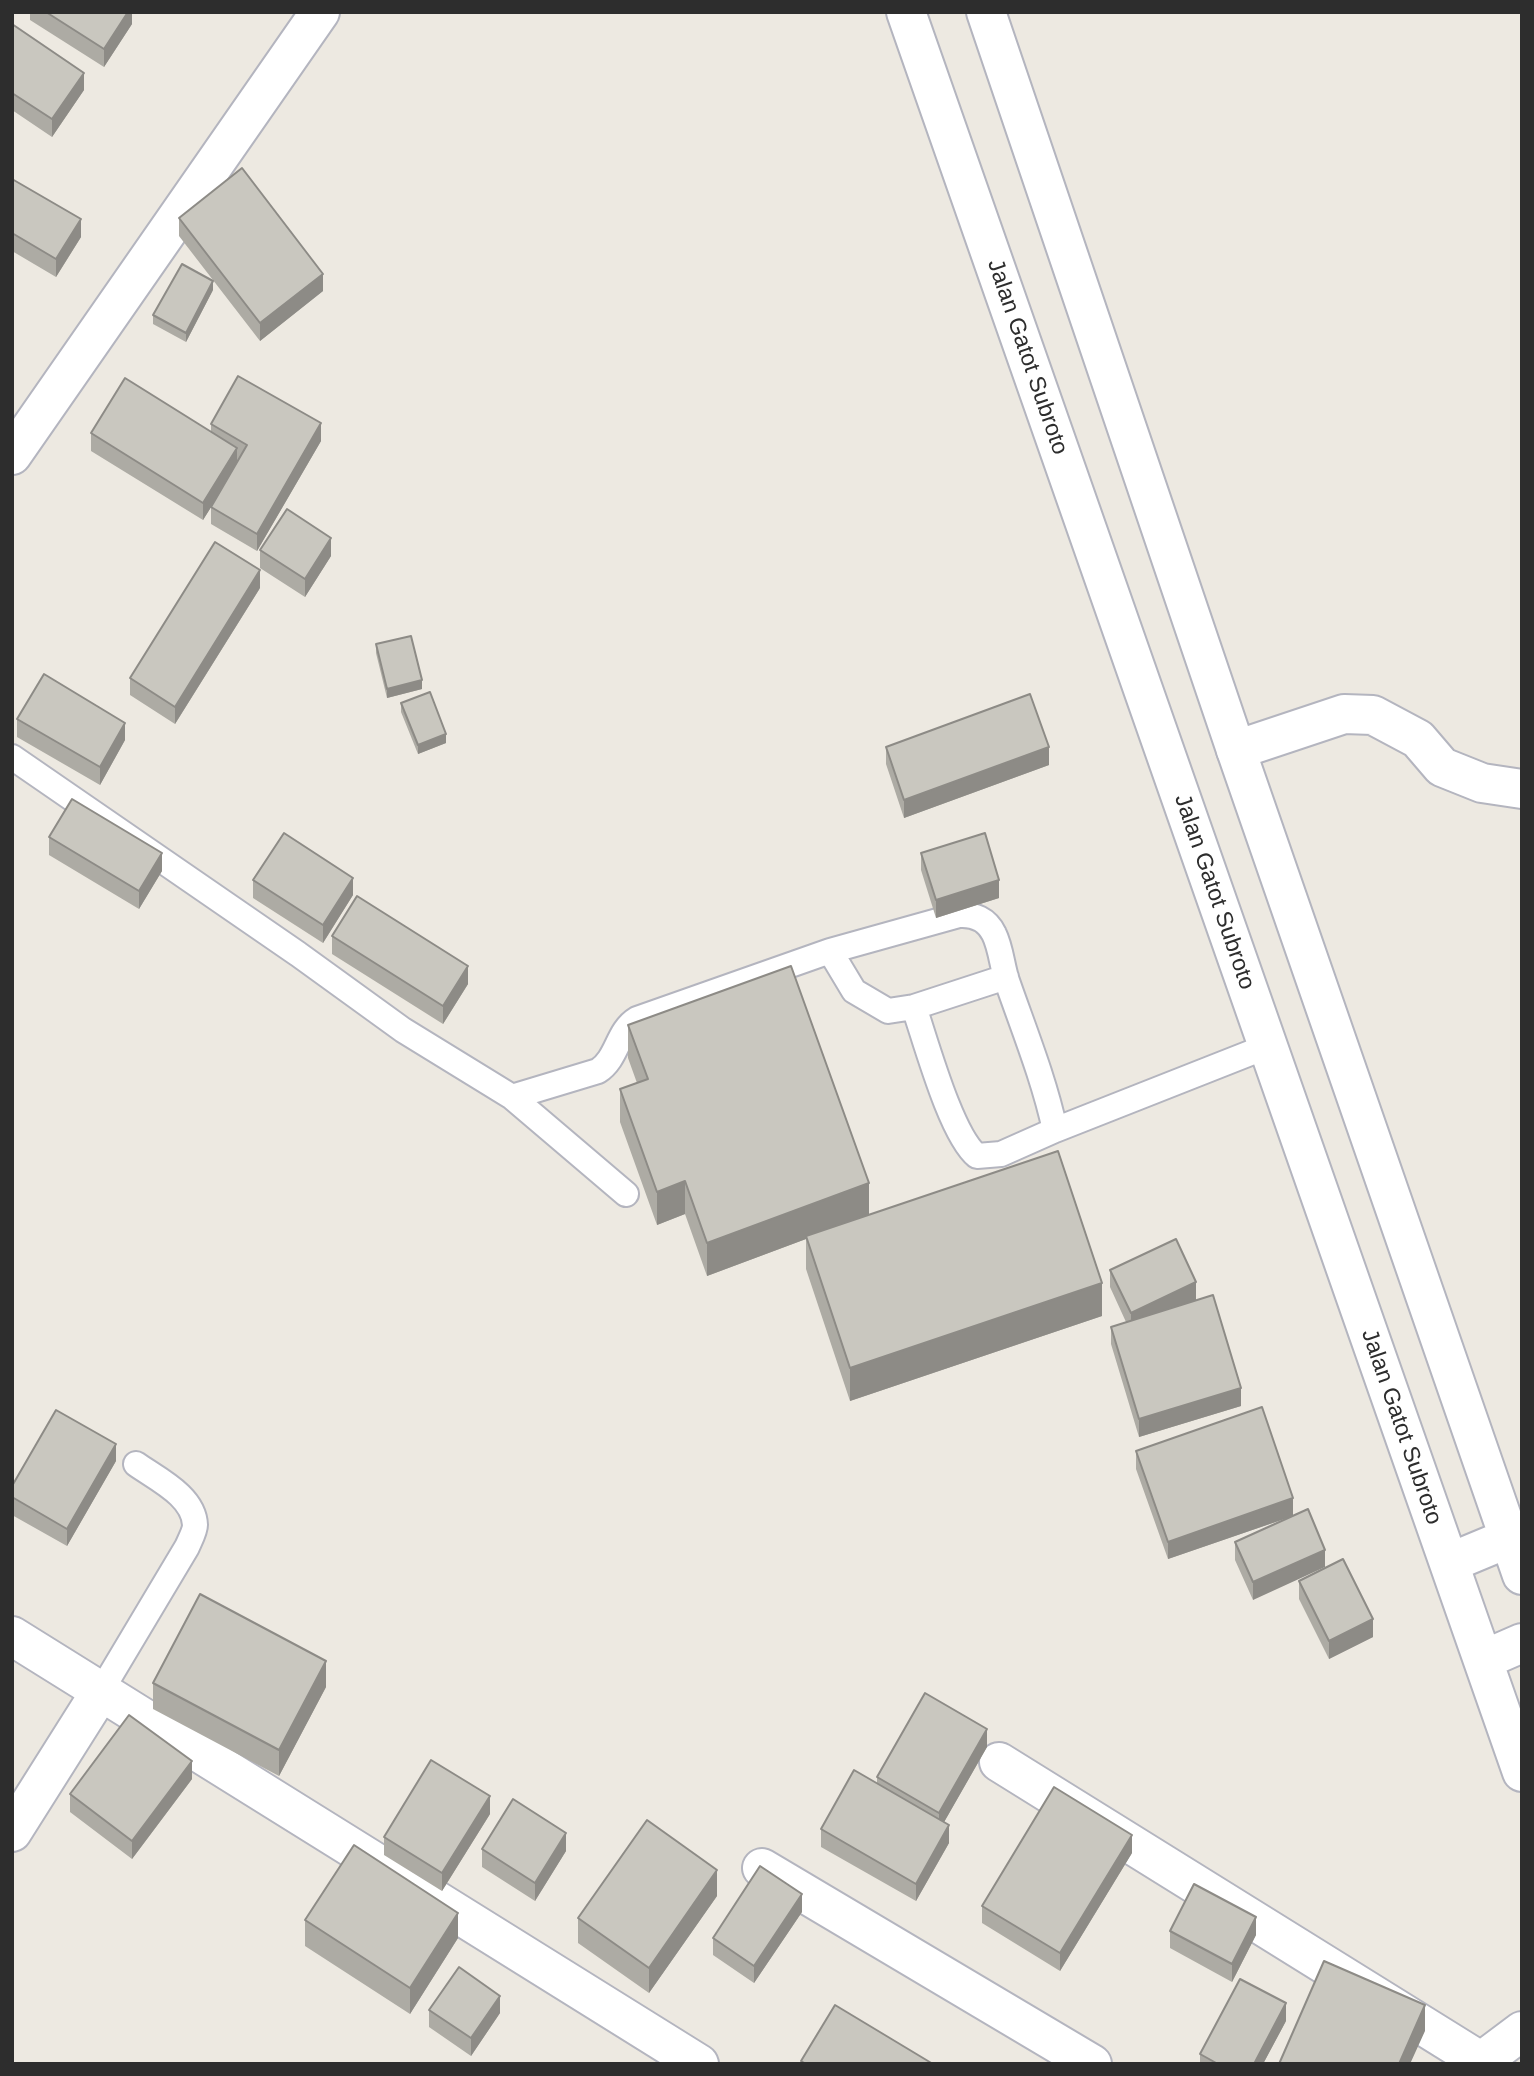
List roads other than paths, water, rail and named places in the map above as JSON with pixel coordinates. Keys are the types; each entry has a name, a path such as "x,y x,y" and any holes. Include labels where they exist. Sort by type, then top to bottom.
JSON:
{"street":[{"path":"12,455 320,12"},
{"name":"Jalan Gatot Subroto","path":"906,12 1522,1772"},
{"path":"986,12 1249,745 1522,1575"},
{"path":"1249,745 1344,714 1373,715 1418,739 1442,767 1482,783 1522,789"},
{"path":"1449,1563 1509,1538"},
{"path":"12,1636 699,2064"},
{"path":"1483,1660 1522,1643"},
{"path":"12,1832 101,1691"},
{"path":"999,1762 1479,2062 1522,2031"},
{"path":"762,1868 1092,2064"}],"lane":[{"path":"12,757 287,946 403,1030 512,1097 626,1194"},
{"path":"512,1097 598,1071 607,1065 625,1028 637,1019 830,951 947,918 971,914 984,921 994,933 1006,977 1048,1098 1055,1130"},
{"path":"830,951 854,991 888,1011 914,1007 1006,977"},
{"path":"914,1007 957,1129 968,1149 977,1156 1001,1154 1268,1046"},
{"path":"101,1691 187,1546 195,1526 191,1511 181,1496 136,1464"}]}
